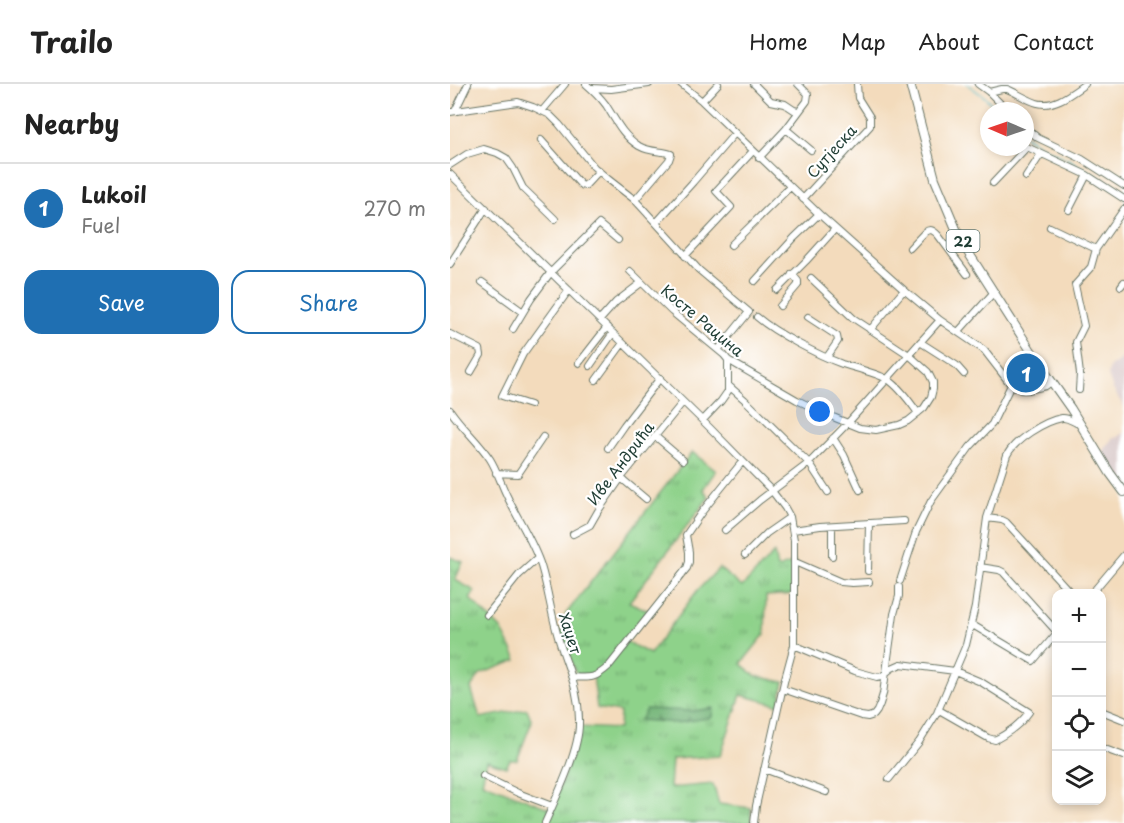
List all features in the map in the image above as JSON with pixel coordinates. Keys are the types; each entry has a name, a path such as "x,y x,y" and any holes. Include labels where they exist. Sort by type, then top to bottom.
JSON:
{"main road":[{"name":"22","path":"910,84 932,172 960,236 1051,382 1124,492"}],"street":[{"path":"452,112 468,84"},
{"path":"542,111 565,84"},
{"path":"589,86 611,88 649,84"},
{"path":"681,84 702,101 789,187 904,290 940,320 980,346 1011,385 1028,390 1043,387 1051,382"},
{"path":"702,101 718,84"},
{"path":"754,84 771,101 798,111"},
{"path":"759,158 805,104 808,96 798,84"},
{"name":"Сутјеска","path":"803,199 870,126 870,117 858,98 857,84"},
{"path":"978,84 999,102"},
{"path":"989,92 1004,89 1013,84"},
{"path":"1004,89 1037,103 1047,104 1057,101 1085,84"},
{"path":"589,86 602,100 624,134 631,140 653,152 671,154 669,160 635,200"},
{"path":"452,112 518,102 554,118 587,160 635,200 708,279 749,312 718,350"},
{"path":"786,129 811,150"},
{"path":"656,223 735,133"},
{"path":"1034,135 1082,159 1124,186"},
{"path":"541,140 581,185 585,186 599,171"},
{"path":"993,183 1027,147 1087,175 1124,199"},
{"path":"450,165 467,154 484,149 497,153 506,158 524,188 555,219"},
{"path":"685,256 731,207 716,191 753,151"},
{"path":"1026,177 1041,154"},
{"path":"450,174 703,420 772,491 790,517 795,562 794,645 764,769 754,823"},
{"path":"1069,210 1087,175"},
{"path":"732,245 789,187"},
{"path":"450,264 486,208"},
{"path":"1079,390 1080,374 1076,342 1084,326 1075,285 1091,267 1096,249 1124,209"},
{"path":"755,281 819,214"},
{"path":"513,329 551,272 598,224 618,240"},
{"path":"1050,227 1096,249"},
{"path":"777,290 835,229"},
{"path":"910,248 925,232 934,231 967,274"},
{"path":"948,248 960,236"},
{"name":"Косте Рацина","path":"630,271 672,312 728,360 784,393 847,424 867,430 887,428 902,424 924,408 933,393 930,375 909,355"},
{"path":"780,306 798,285 798,281 792,274"},
{"path":"810,278 870,330 909,355"},
{"path":"482,282 523,312"},
{"name":"Косте Рацина","path":"600,320 616,302 641,283"},
{"path":"530,405 502,396 523,354 569,290"},
{"path":"870,330 904,290"},
{"path":"958,332 994,292"},
{"path":"808,316 837,336 838,341 827,357"},
{"path":"757,317 827,357 886,379 903,394 918,413"},
{"path":"725,530 809,462 847,424 940,320"},
{"path":"579,363 607,327"},
{"path":"590,366 613,333"},
{"path":"450,334 477,347 482,352 471,372"},
{"path":"920,342 956,365 964,374"},
{"path":"596,380 623,343"},
{"path":"703,420 724,398 729,386 728,360"},
{"path":"608,448 660,378"},
{"path":"783,689 861,716 868,717 877,711 899,596 899,584 920,519 970,447 992,424 1011,385"},
{"path":"729,386 809,462 828,492"},
{"name":"Иве Андрића","path":"573,534 590,525 597,511 621,478 684,402"},
{"name":"Хаџет","path":"450,410 491,460 531,540 541,567 551,614 572,677 578,705 579,727 573,752 545,823"},
{"path":"889,779 919,742 939,710 966,645 987,518 1009,451 1025,435 1061,418 1080,424"},
{"path":"655,436 683,460"},
{"path":"496,473 518,474 543,437"},
{"path":"833,438 844,455 860,490"},
{"path":"572,677 590,678 599,675 638,630 687,568 689,552 686,535 742,462"},
{"path":"621,478 646,499"},
{"path":"746,555 767,533 790,517"},
{"path":"987,518 1006,522 1066,589"},
{"path":"793,530 820,526 904,521"},
{"path":"868,571 869,523"},
{"path":"832,527 832,556"},
{"path":"1096,589 1124,555"},
{"path":"487,615 519,575 538,558"},
{"path":"795,562 841,582 869,582"},
{"path":"980,567 1003,572 1052,627"},
{"path":"971,624 1033,661 1052,637"},
{"path":"794,645 855,671 877,677 885,675 894,666 901,664 955,671 981,682 1029,712 1010,731 994,740 939,710"},
{"path":"1106,713 1124,720"},
{"path":"1106,750 1124,756"},
{"path":"764,769 826,792"},
{"path":"483,776 552,806"}],"shaded area":[{"path":"1124,357 1124,407 1108,375 1110,367"},
{"path":"1124,432 1124,485 1102,452 1113,438"}],"green space":[{"path":"692,452 716,471 703,489 709,497 629,602 650,611 625,641 650,654 697,591 719,568 742,587 774,553 777,568 795,562 794,594 766,596 765,634 741,664 756,676 784,682 779,705 741,695 720,756 672,759 670,788 713,784 719,804 751,808 751,823 450,823 450,557 463,562 455,580 475,591 470,599 501,629 517,660 480,674 471,688 480,718 527,709 532,721 517,760 510,760 506,767 487,761 482,782 551,809 573,752 579,727 619,729 620,712 597,708 593,675 576,674 560,631 571,626 565,615"},
{"path":"713,708 712,717 678,723 640,720 646,709 693,711"}],"waterway":[{"path":"967,84 990,102"},
{"path":"1034,141 1124,193"}],"place":[{"name":"Lukoil","path":"1026,373"}]}
